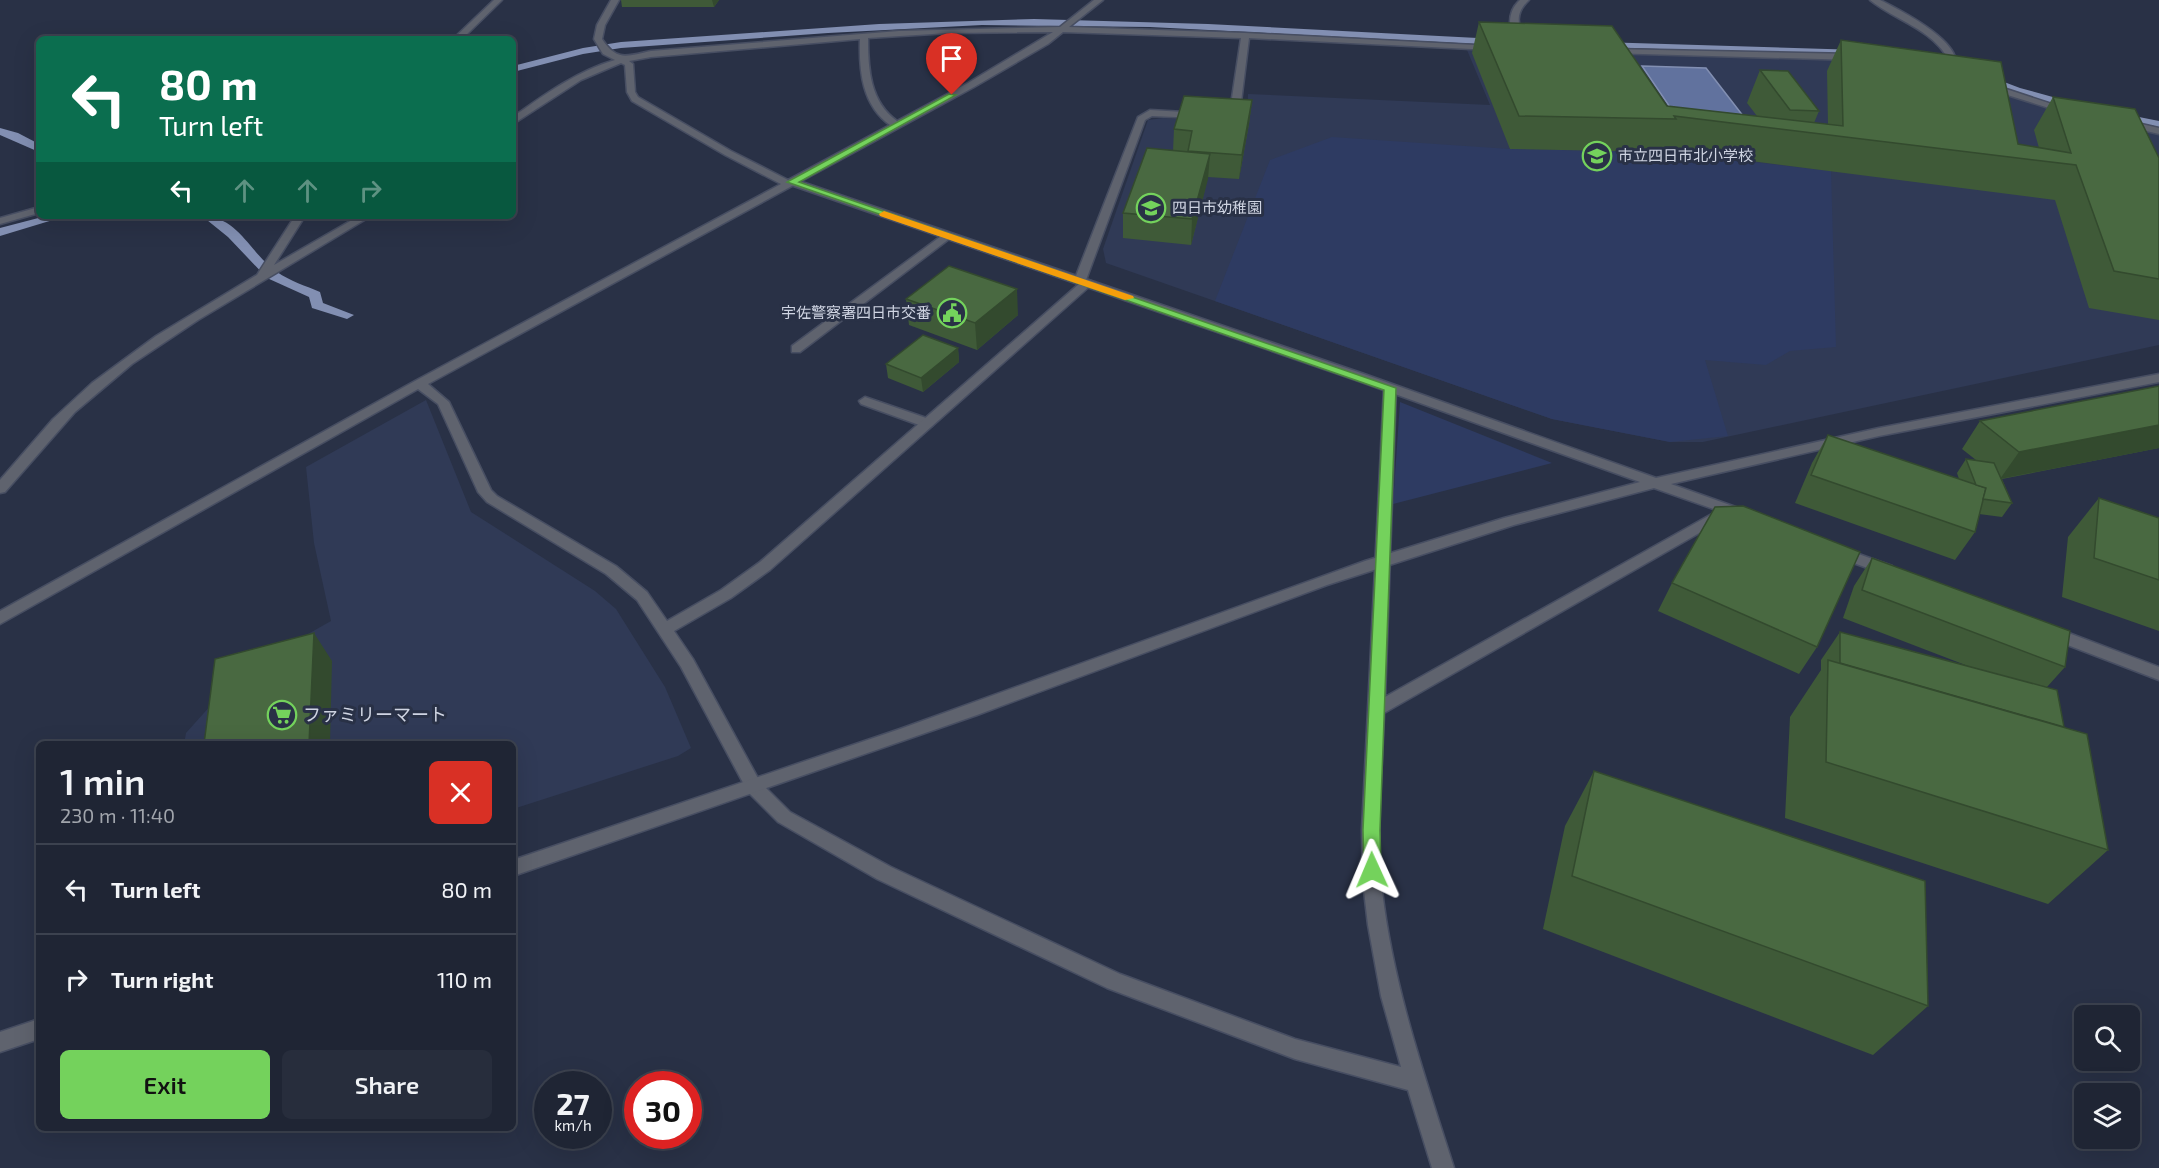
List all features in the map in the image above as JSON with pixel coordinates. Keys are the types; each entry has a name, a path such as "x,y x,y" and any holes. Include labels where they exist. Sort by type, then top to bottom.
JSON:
{"street":[{"path":"460,36 498,0"},
{"path":"615,0 601,25 597,39 606,52 629,64 631,92 639,102 761,171 790,183 1390,388 1751,518"},
{"path":"0,618 419,384 999,70 1066,28 1099,0"},
{"path":"1514,49 1524,49 1513,24 1513,16 1515,10 1525,0"},
{"path":"1874,0 1915,24 1944,47 1953,60 1944,70"},
{"path":"516,119 562,86 619,60 651,54 864,37 1066,28 1504,49"},
{"path":"1223,117 1234,118 1245,35"},
{"path":"864,37 865,65 870,93 881,115 896,126"},
{"path":"1596,51 1868,58"},
{"path":"1975,81 2076,112"},
{"path":"666,628 747,581 1083,282 1141,119 1150,113 1212,116"},
{"path":"2110,121 2159,130"},
{"path":"0,221 36,211"},
{"path":"260,279 298,219"},
{"path":"0,489 75,404 95,386 142,351 361,219"},
{"path":"796,349 948,236"},
{"path":"516,867 754,787 1384,560 1545,511 1655,483 1958,414 2159,378"},
{"path":"419,384 443,402 485,492 492,499 627,581 642,596 666,628 754,787 784,817 884,873 1114,981 1295,1049 1416,1082"},
{"path":"1390,388 1371,830 1372,889 1383,956 1416,1082 1443,1168"},
{"path":"865,401 927,423"},
{"path":"1377,709 1729,510"},
{"path":"1828,548 1906,577"},
{"path":"2038,627 2159,674"},
{"path":"0,1042 36,1030"}],"shaded area":[{"path":"1467,50 1850,59 2159,133 2159,345 1703,442 1670,442 1552,419 1106,263 1103,249 1148,120 1163,118 1247,123 1248,94 1490,105"},
{"path":"1642,66 1706,68 1747,121 1678,119"},
{"path":"1332,137 1510,149 1664,152 1831,171 1836,347 1790,351 1766,365 1705,360 1728,436 1670,442 1552,419 1215,301 1270,160"},
{"path":"426,400 471,512 595,591 616,609 665,687 691,748 678,756 516,808 516,741 185,741 186,733 229,685 285,647 331,621 314,543 306,467"},
{"path":"1400,402 1552,463 1393,504"}],"building":[{"path":"1479,22 1612,26 1667,106 1843,126 1841,40 2001,62 2018,144 2071,153 2053,97 2135,109 2159,158 2159,279 2114,271 2076,165 1674,116 1676,119 1519,116"},
{"path":"1760,70 1788,71 1819,111 1790,110"},
{"path":"1184,96 1252,100 1242,155 1188,151 1192,131 1174,129"},
{"path":"1147,148 1210,154 1192,219 1123,213"},
{"path":"949,266 1017,289 975,323 906,299"},
{"path":"923,335 958,348 921,378 886,364"},
{"path":"2159,386 2159,425 2019,452 1980,421"},
{"path":"1828,435 1986,488 1975,532 1811,475"},
{"path":"1966,459 1994,463 2012,503 1983,499 1986,488 1976,485"},
{"path":"2099,498 2159,518 2159,580 2094,558"},
{"path":"1743,506 1860,552 1817,647 1672,583 1715,507"},
{"path":"1872,558 2070,631 2065,667 1862,590"},
{"path":"1840,632 2057,690 2064,727 1840,663"},
{"path":"314,633 309,741 204,741 215,659"},
{"path":"1828,660 2087,734 2108,850 1826,762"},
{"path":"1594,771 1925,881 1928,1006 1572,876"}],"waterway":[{"path":"516,68 583,51 621,45 931,24 1034,22 1150,24 1497,42"},
{"path":"1603,44 1860,53"},
{"path":"1983,77 2016,90 2074,106"},
{"path":"2119,116 2159,124"},
{"path":"0,131 14,135 36,147"},
{"path":"0,232 49,219"},
{"path":"212,219 233,234 272,275 315,295 317,305 347,315"}],"slow traffic":[{"path":"884,214 1129,298"}],"place":[{"name":"市立四日市北小学校","path":"1597,156"},
{"name":"四日市幼稚園","path":"1151,208"},
{"name":"宇佐警察署四日市交番","path":"952,313"},
{"name":"ファミリーマート","path":"282,715"}],"route":[{"path":"952,95 792,182 1390,388 1371,830 1372,870"}]}
